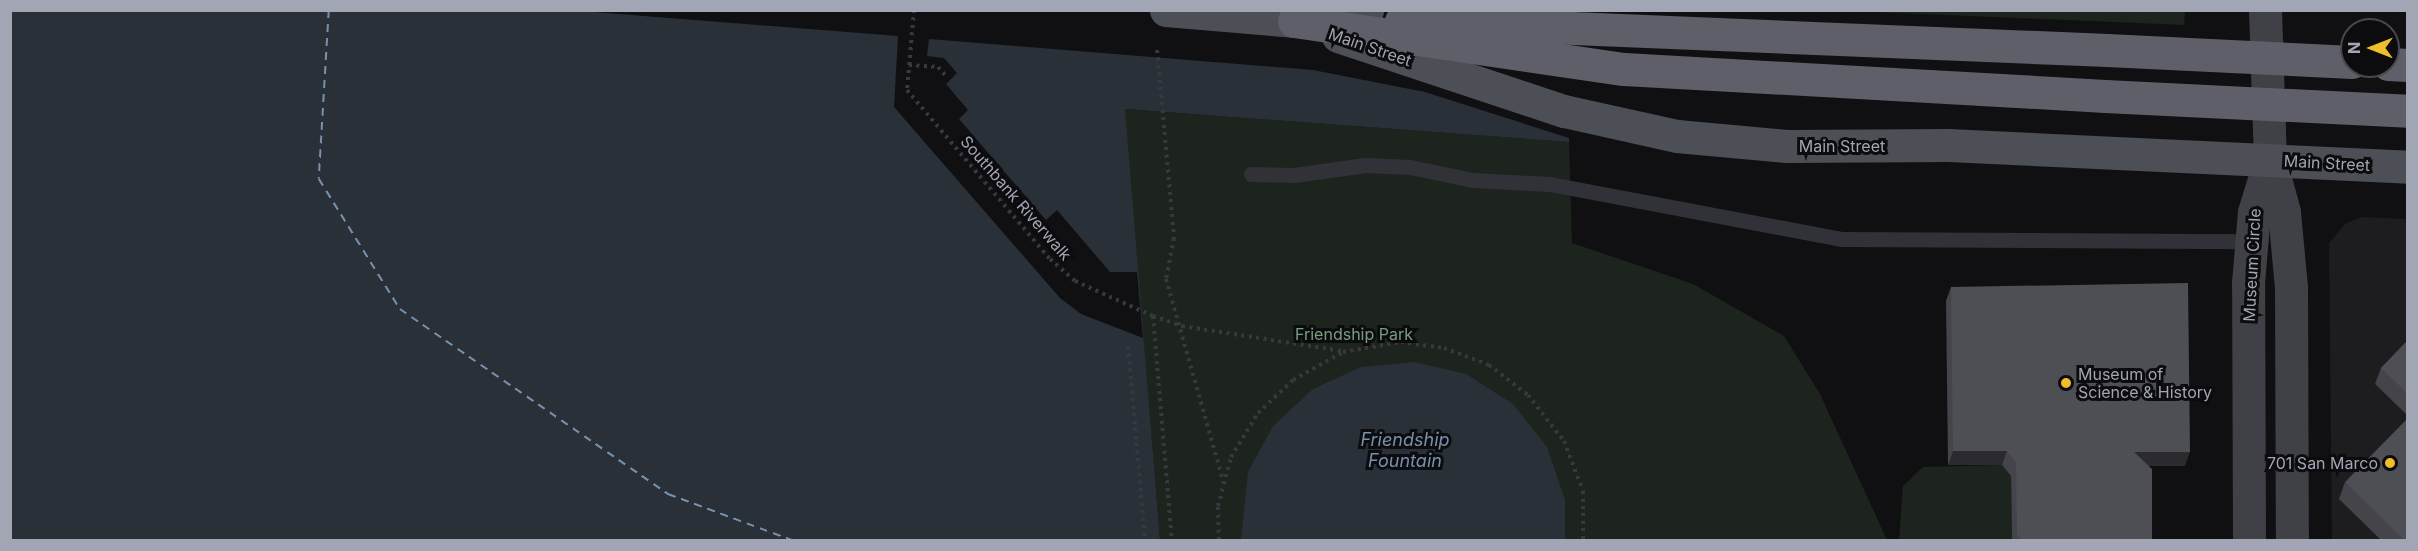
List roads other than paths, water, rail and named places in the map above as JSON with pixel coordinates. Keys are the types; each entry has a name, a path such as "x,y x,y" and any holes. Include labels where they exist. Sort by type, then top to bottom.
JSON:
{"highway":[{"path":"1294,21 1600,26 2340,61"},
{"path":"1294,21 1597,66 2105,96 2408,111"}],"main road":[{"name":"Main Street","path":"1166,10 1294,21 1593,119 1677,136 1787,146 1948,145 2408,167"},
{"name":"Main Street","path":"1294,21 1367,10"},
{"path":"2265,10 2270,160"},
{"name":"Museum Circle","path":"2249,540 2250,241 2257,194 2270,160"},
{"name":"Museum Circle","path":"2270,160 2284,212 2291,287 2292,540"}],"lane":[{"path":"1251,174 1294,175 1365,165 1410,167 1473,180 1550,184 1841,239 2250,241"}],"water":[{"path":"10,11 1573,11 1569,142 1125,109 1160,540 11,540"},
{"name":"Friendship Fountain","path":"1414,362 1466,374 1513,404 1547,447 1565,500 1565,540 1241,540 1248,472 1273,426 1313,389 1361,367"}],"place":[{"name":"Museum of Science & History","path":"2066,383"},
{"name":"701 San Marco","path":"2390,463"}],"park label":[{"name":"Friendship Park","path":"1354,334"}]}
